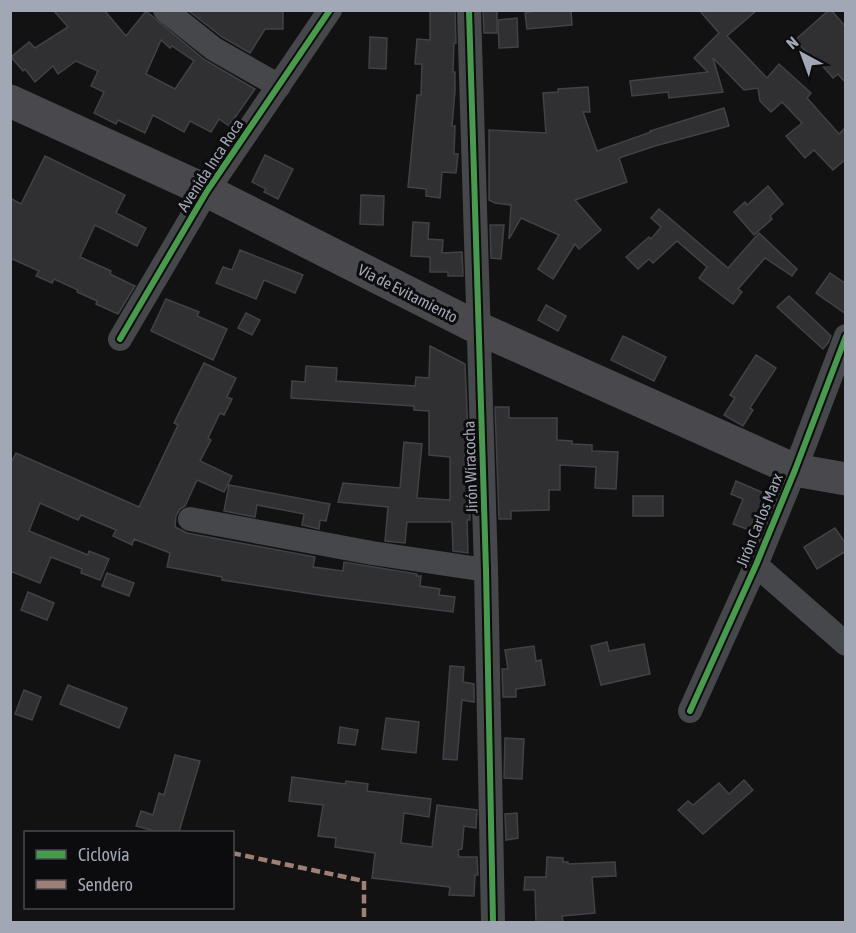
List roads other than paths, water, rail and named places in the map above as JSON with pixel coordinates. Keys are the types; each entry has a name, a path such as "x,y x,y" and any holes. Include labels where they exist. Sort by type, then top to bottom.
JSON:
{"highway":[{"name":"Vía de Evitamiento","path":"10,101 207,191 480,329 795,470 846,479"}],"street":[{"path":"165,10 214,49 279,86"},
{"name":"Avenida Inca Roca","path":"120,339 207,191 330,10"},
{"name":"Jirón Wiracocha","path":"469,10 480,329 493,922"},
{"name":"Jirón Carlos Marx","path":"690,711 756,565 846,336"},
{"path":"190,519 372,553 486,570"},
{"path":"756,565 846,644"}]}
